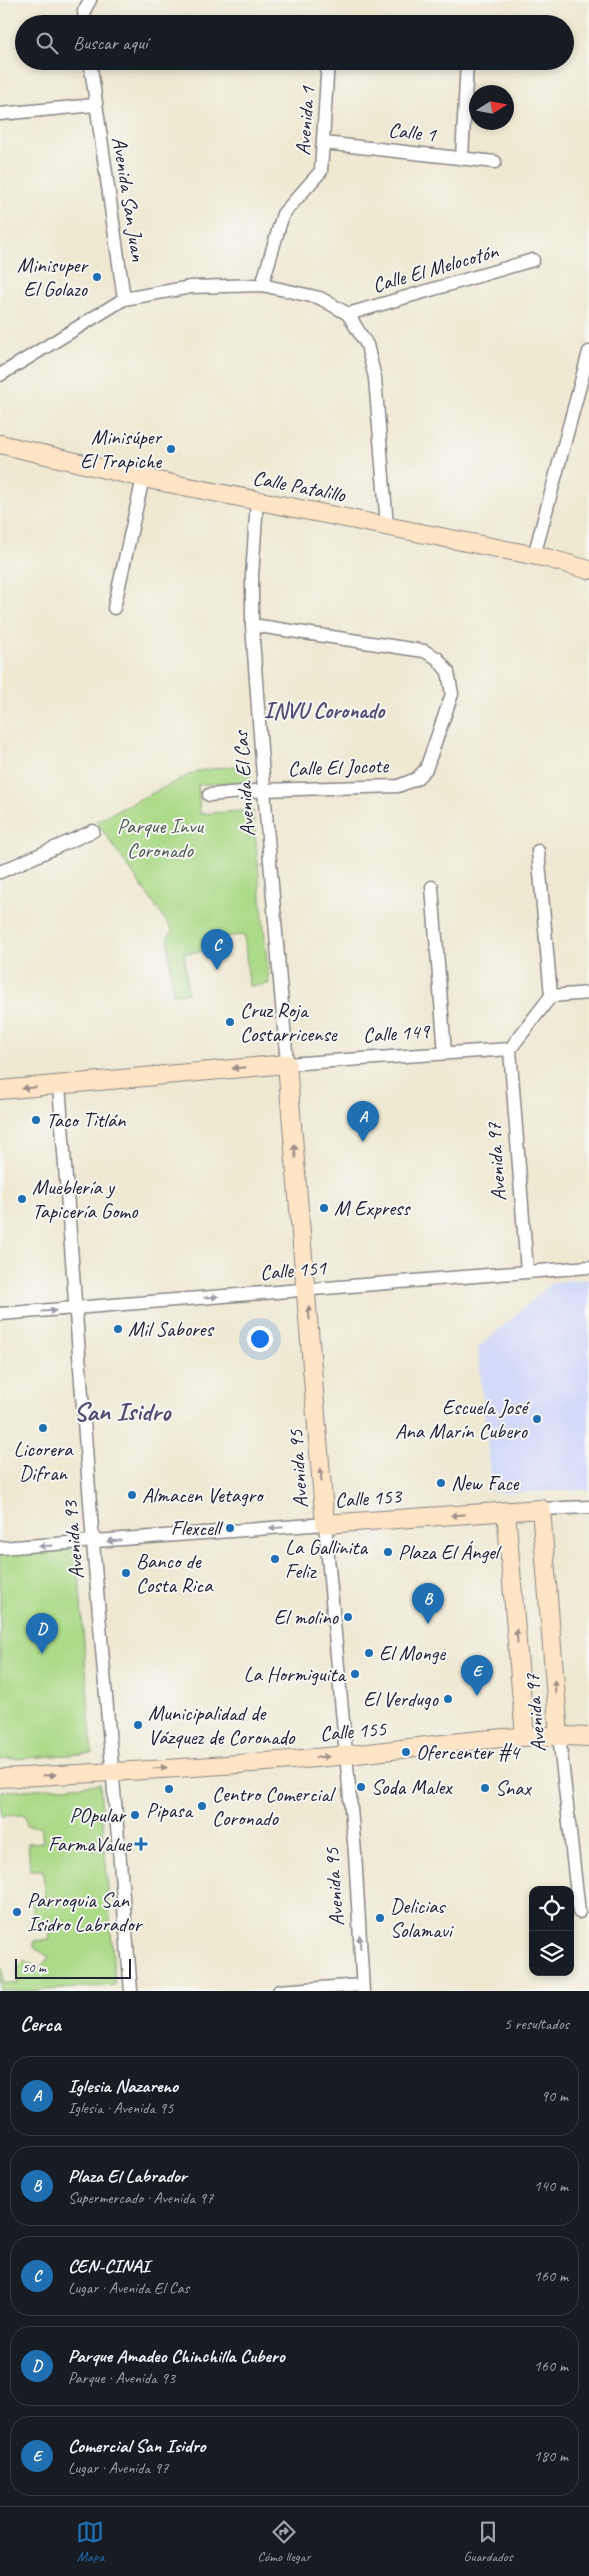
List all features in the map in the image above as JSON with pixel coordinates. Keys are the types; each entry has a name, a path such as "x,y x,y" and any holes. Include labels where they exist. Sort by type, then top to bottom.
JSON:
{"main road":[{"name":"Calle Patalillo","path":"0,444 143,478 534,556 589,570"},
{"name":"Calle 149","path":"0,1090 287,1064"},
{"name":"Avenida 95","path":"287,1064 325,1524"},
{"name":"Calle 153","path":"325,1524 541,1509"},
{"name":"Avenida 97","path":"541,1509 560,1735"},
{"name":"Avenida 97","path":"506,1512 525,1737"},
{"name":"Calle 155","path":"0,1778 345,1755 525,1737 560,1735 589,1737"}],"street":[{"path":"85,15 84,11 90,0"},
{"name":"Avenida San Juan","path":"91,70 124,299"},
{"name":"Avenida 1","path":"262,285 282,214 321,171 328,70"},
{"path":"462,158 467,70"},
{"path":"0,114 95,105"},
{"name":"Calle 1","path":"324,143 495,162"},
{"name":"Calle El Melocotón","path":"348,314 533,260"},
{"path":"0,375 124,299 191,287 262,285 320,298 348,314 367,345 375,378 387,526"},
{"path":"534,556 589,352"},
{"path":"114,608 143,478"},
{"name":"Avenida El Cas","path":"257,501 252,576 252,625 287,1064"},
{"name":"Calle El Jocote","path":"208,795 264,790 398,786 416,779 426,769 452,694 448,672 437,658 424,651 252,625"},
{"path":"0,872 93,831"},
{"path":"510,1049 551,996 538,851"},
{"path":"432,887 446,1053"},
{"path":"551,996 589,993"},
{"name":"Calle 149","path":"287,1064 510,1049"},
{"name":"Avenida 97","path":"510,1049 527,1271"},
{"name":"Avenida 93","path":"59,1085 93,1543 132,1991"},
{"name":"Calle 151","path":"0,1314 589,1267"},
{"name":"Calle 153","path":"541,1509 589,1507"},
{"name":"Calle 153","path":"0,1548 93,1543 325,1524"},
{"name":"Avenida 95","path":"325,1524 355,1852 363,1988"},
{"name":"Avenida 97","path":"560,1735 579,1912"},
{"path":"279,1991 363,1988"}],"shaded area":[{"name":"Escuela José Ana Marín Cubero","path":"589,1279 589,1490 492,1493 478,1348 553,1282"}],"green space":[{"name":"Parque Invu Coronado","path":"249,764 250,781 198,785 200,814 253,810 269,984 249,986 244,935 213,938 214,948 209,948 209,951 184,953 188,993 173,994 168,936 173,931 96,821 197,771"},
{"path":"77,1548 92,1753 0,1760 0,1554"},
{"path":"100,1784 115,1985 35,1991 0,1991 0,1966 3,1968 3,1983 17,1984 18,1967 25,1960 39,1969 49,1957 34,1947 34,1941 50,1939 49,1926 35,1928 32,1899 45,1897 43,1870 30,1870 28,1843 43,1842 41,1826 27,1826 25,1815 0,1816 0,1792"}],"place":[{"name":"Minisuper El Golazo","path":"97,277"},
{"name":"Minisúper El Trapiche","path":"171,449"},
{"name":"CEN-CINAI","path":"217,970"},
{"name":"Cruz Roja Costarricense","path":"230,1022"},
{"name":"Taco Titlán","path":"36,1120"},
{"name":"Iglesia Nazareno","path":"363,1142"},
{"name":"Mueblería y Tapicería Gomo","path":"22,1199"},
{"name":"M Express","path":"324,1208"},
{"name":"Mil Sabores","path":"118,1329"},
{"name":"Escuela José Ana Marín Cubero","path":"537,1419"},
{"name":"Licorera Difran","path":"43,1428"},
{"name":"New Face","path":"441,1483"},
{"name":"Almacen Vetagro","path":"132,1495"},
{"name":"Flexcell","path":"230,1528"},
{"name":"Plaza El Ángel","path":"388,1552"},
{"name":"La Gallinita Feliz","path":"275,1559"},
{"name":"Banco de Costa Rica","path":"126,1573"},
{"name":"El molino","path":"348,1617"},
{"name":"Plaza El Labrador","path":"428,1624"},
{"name":"El Monge","path":"369,1653"},
{"name":"Parque Amadeo Chinchilla Cubero","path":"42,1654"},
{"name":"La Hormiguita","path":"355,1674"},
{"name":"Comercial San Isidro","path":"477,1696"},
{"name":"El Verdugo","path":"448,1699"},
{"name":"Municipalidad de Vázquez de Coronado","path":"138,1725"},
{"name":"Ofercenter #4","path":"406,1752"},
{"name":"Soda Malex","path":"361,1787"},
{"name":"Snax","path":"485,1788"},
{"name":"Pipasa","path":"169,1789"},
{"name":"Centro Comercial Coronado","path":"202,1806"},
{"name":"POpular","path":"135,1815"},
{"name":"FarmaValue","path":"141,1844"},
{"name":"Parroquia San Isidro Labrador","path":"17,1912"},
{"name":"Delicias Solamavi","path":"380,1918"}],"district":[{"name":"INVU Coronado","path":"324,711"},
{"name":"San Isidro","path":"122,1411"}]}
